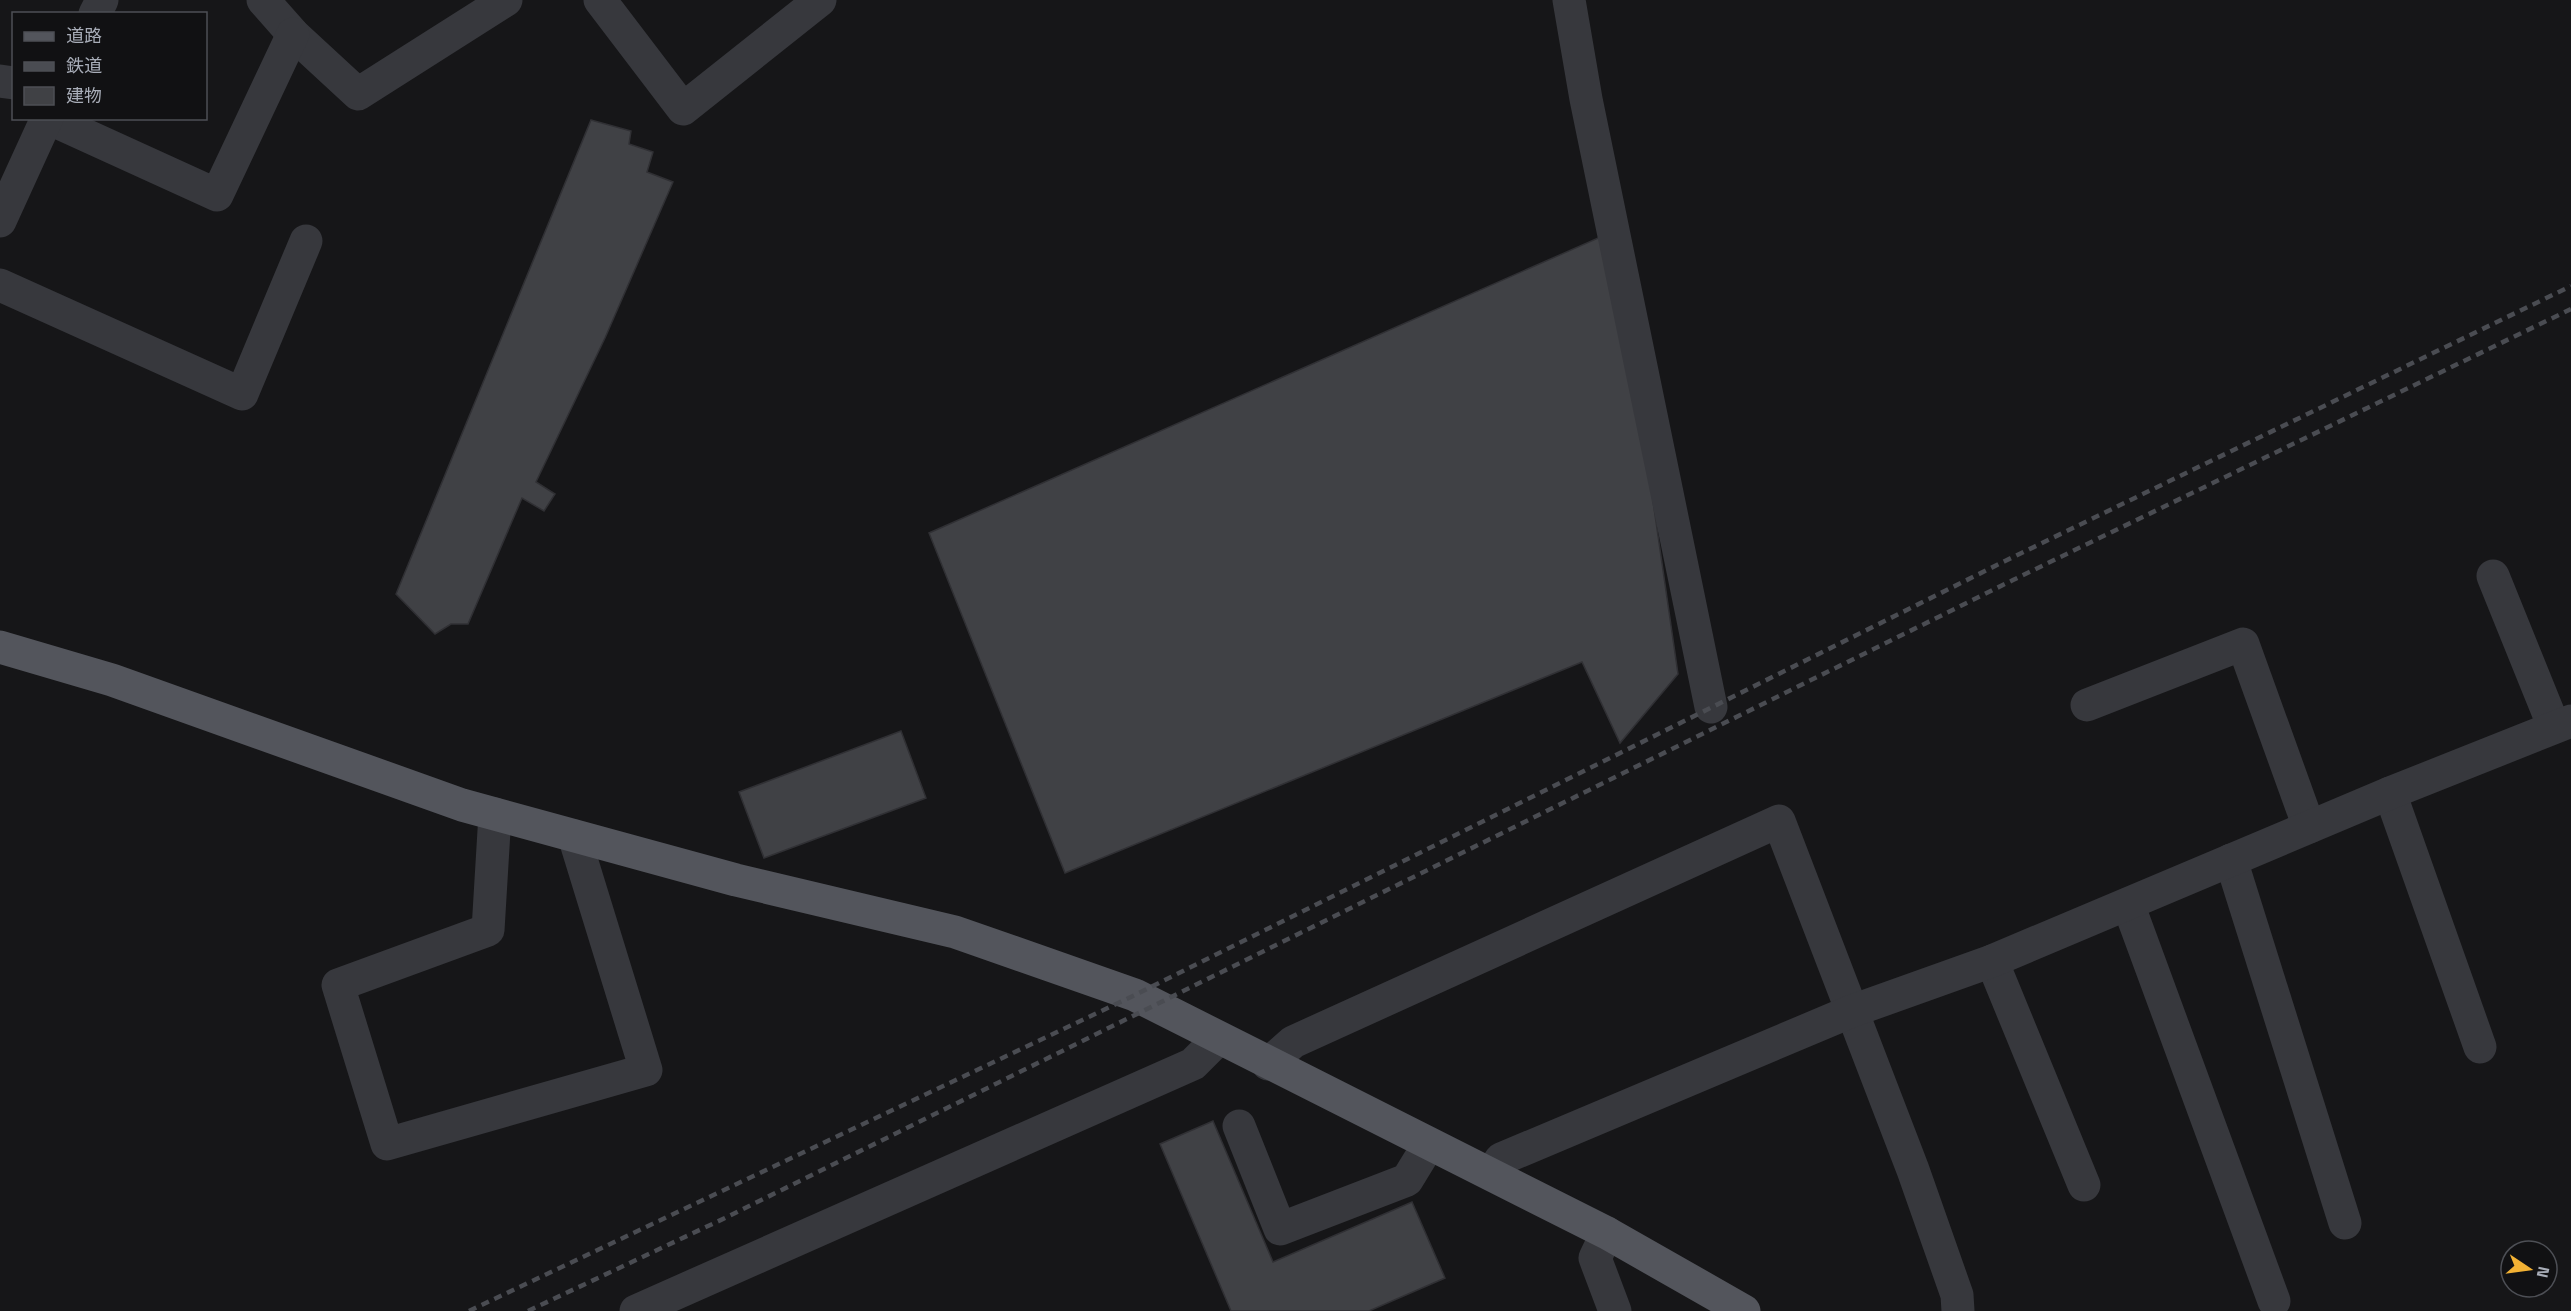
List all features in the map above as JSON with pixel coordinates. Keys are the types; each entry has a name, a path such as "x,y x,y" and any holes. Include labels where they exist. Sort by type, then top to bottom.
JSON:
{"main road":[{"path":"0,647 112,680 495,814 736,880 955,932 1135,995 1218,1039 1607,1233 1744,1311"}],"street":[{"path":"263,0 293,34 357,94 506,0"},
{"path":"600,0 683,109 820,0"},
{"path":"1569,0 1586,99 1711,707"},
{"path":"51,120 217,195 293,34"},
{"path":"0,221 46,120"},
{"path":"0,285 242,394 306,241"},
{"path":"1491,1174 1501,1160 1852,1011 1992,961 2390,793 2563,724 2493,576"},
{"path":"2087,705 2243,644 2309,827"},
{"path":"2390,793 2480,1047"},
{"path":"495,814 488,930 338,985 387,1144 646,1070 574,836"},
{"path":"1268,1064 1293,1042 1779,821 1917,1180 1957,1295 1959,1311"},
{"path":"2231,860 2345,1223"},
{"path":"2128,904 2274,1301"},
{"path":"1992,961 2084,1185"},
{"path":"636,1311 684,1300 1193,1064 1218,1039"},
{"path":"1239,1126 1280,1229 1407,1180 1429,1143"},
{"path":"1607,1233 1595,1258 1615,1311"}],"building":[{"path":"591,120 631,131 629,144 653,152 647,172 673,182 605,338 536,482 555,494 544,511 522,498 468,624 451,624 435,634 396,594"},
{"path":"1614,231 1678,674 1620,743 1582,662 1065,873 929,533"},
{"path":"901,731 926,798 764,858 739,792"},
{"path":"1213,1121 1273,1262 1412,1202 1445,1278 1369,1311 1231,1311 1160,1144"}],"railway":[{"path":"469,1311 1135,995 2005,561 2571,286"},
{"path":"528,1311 725,1218 2013,580 2571,309"}]}
